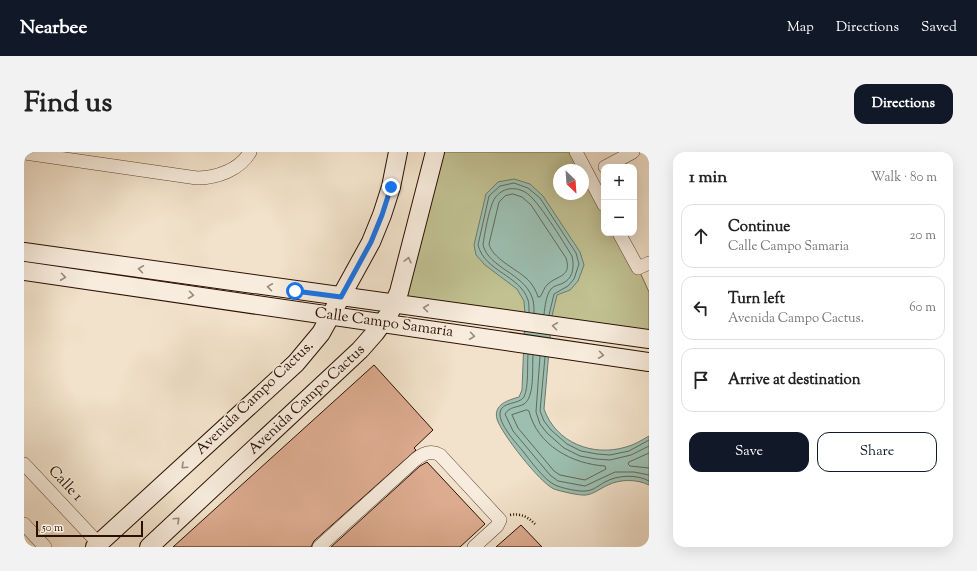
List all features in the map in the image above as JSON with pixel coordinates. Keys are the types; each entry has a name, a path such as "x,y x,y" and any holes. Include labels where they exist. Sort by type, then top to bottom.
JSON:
{"street":[{"path":"29,153 197,178 217,175 231,170 250,152"},
{"name":"Avenida Campo Cactus.","path":"97,545 296,363 322,333 369,247 391,187 398,152"},
{"name":"Avenida Campo Cactus","path":"149,547 360,350 383,323 394,304 406,268 436,152"},
{"path":"576,152 582,164"},
{"path":"610,164 633,152"},
{"path":"589,175 601,169"},
{"path":"589,178 601,200"},
{"path":"621,236 644,265"},
{"name":"Calle Campo Samaria","path":"24,252 649,339"},
{"name":"Calle Campo Samaria","path":"24,271 649,362"},
{"path":"319,547 415,460 427,453 440,455 500,520 497,526 474,547"},
{"name":"Calle 1","path":"24,464 97,545"},
{"path":"24,524 45,547"}],"path":[{"path":"498,518 521,514 535,524"}],"green space":[{"path":"435,152 576,152 582,164 553,164 553,200 589,200 589,177 601,199 601,236 621,236 649,292 649,340 394,304"}],"water":[{"path":"514,179 530,184 543,196 580,252 584,265 578,281 570,290 557,295 552,316 544,409 557,431 567,439 589,448 613,450 632,445 649,436 649,485 634,481 623,481 605,486 586,495 554,489 540,478 531,468 513,446 500,426 496,414 497,410 507,401 519,397 522,390 525,314 524,301 517,289 485,265 476,255 474,245 486,194 498,182"}],"building":[{"path":"374,365 433,430 414,448 416,450 314,541 311,547 173,547"},
{"path":"427,462 485,524 460,547 331,547 420,466"},
{"path":"521,525 542,547 496,547"}],"route":[{"path":"295,291 341,297 366,253 382,215 391,187"}]}
